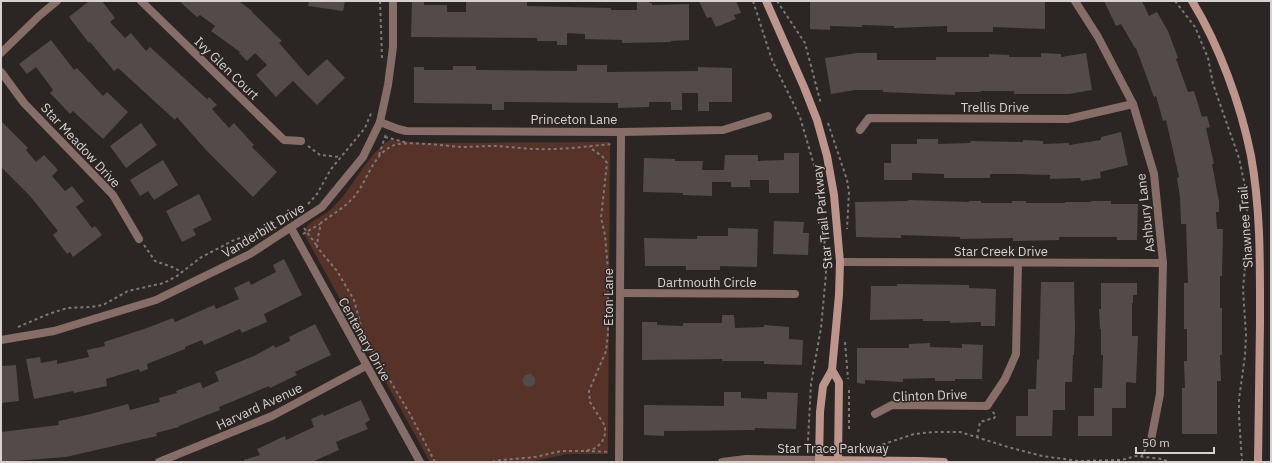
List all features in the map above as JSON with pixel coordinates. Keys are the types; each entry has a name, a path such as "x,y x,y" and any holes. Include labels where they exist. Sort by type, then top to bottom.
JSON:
{"street":[{"path":"1,53 39,16 57,1"},
{"name":"Ivy Glen Court","path":"141,1 284,140 301,141"},
{"name":"Vanderbilt Drive","path":"1,340 54,331 156,300 250,254 322,207 363,157 380,122 388,85 392,47 393,1"},
{"name":"Star Trail Parkway","path":"766,1 804,87 823,138 832,182 840,262 839,295 832,370 823,386 820,412 819,461"},
{"name":"Ashbury Lane","path":"1075,1 1098,37 1133,104 1154,174 1163,264 1160,394 1151,440"},
{"name":"Shawnee Trail","path":"1192,1 1202,18 1221,60 1237,102 1251,156 1257,205 1260,262 1258,462"},
{"name":"Star Meadow Drive","path":"1,72 24,103 113,195 139,239"},
{"name":"Trellis Drive","path":"860,130 869,118 1068,119 1133,104"},
{"name":"Princeton Lane","path":"380,122 406,131 621,132 723,130 768,116"},
{"name":"Eton Lane","path":"619,462 621,132"},
{"name":"Centenary Drive","path":"291,228 420,462"},
{"name":"Star Creek Drive","path":"840,262 1163,264"},
{"path":"987,406 1005,379 1016,354 1018,263"},
{"name":"Dartmouth Circle","path":"620,293 795,294"},
{"name":"Harvard Avenue","path":"159,462 272,416 366,366"},
{"name":"Star Trail Parkway","path":"832,370 839,382 838,461"},
{"name":"Clinton Drive","path":"875,414 892,406 987,406"},
{"name":"Star Trace Parkway","path":"722,462 746,459 819,461 919,460 944,462"}],"path":[{"path":"380,1 381,64"},
{"path":"753,1 772,60 800,117 816,172 824,229 826,274 820,328 811,384 808,441 809,460"},
{"path":"1175,1 1195,27 1208,58 1213,84 1238,158 1245,185 1248,234 1243,289 1246,335 1239,405 1242,462"},
{"path":"306,206 317,194 331,168 365,128 373,110"},
{"path":"379,157 389,125"},
{"path":"385,137 413,144"},
{"path":"301,141 320,155 341,156"},
{"path":"317,247 321,223 352,199 372,165 390,146 396,144 463,147 492,146 535,149 579,148 588,146 604,156 607,163 601,218 605,235 608,270 608,333 606,351 589,391 590,402 605,426 605,434 602,442 596,448 585,451"},
{"path":"300,222 317,247 337,272 354,300 362,330 410,414 435,462"},
{"path":"15,328 46,315 68,308 103,305 128,291 164,283 182,272 200,258 232,241 278,225"},
{"path":"139,239 155,261 182,272"},
{"path":"977,438 980,422 996,416 987,406"},
{"path":"839,448 848,449 878,446 914,434 960,432 1042,456 1079,461 1121,460 1136,456 1168,462"},
{"path":"809,447 819,447"},
{"path":"492,462 536,457 561,451 577,450 619,453"}],"shaded area":[{"path":"390,140 422,143 610,142 608,454 568,454 528,462 430,462 304,234 309,224 328,212 338,202 374,154 381,146"}],"building":[{"path":"89,1 102,1 115,18 110,22 125,38 131,33 146,51 150,47 207,99 209,97 217,105 212,109 229,128 234,123 254,145 252,147 277,172 253,197 206,150 177,117 175,120 118,68 114,71 90,42 89,43 69,17"},
{"path":"179,1 239,1 252,11 282,41 279,43 308,76 327,59 345,78 317,105 293,81 276,97 256,75 267,65 255,53 247,61 239,53 240,52 211,31 215,26 200,15 197,17"},
{"path":"309,1 345,1 343,11 308,6"},
{"path":"412,1 424,1 424,5 447,5 447,12 466,12 466,1 527,2 527,6 611,8 611,10 637,10 637,1 649,1 652,5 689,4 689,40 622,43 622,40 585,39 585,34 567,33 567,45 557,45 557,41 537,41 537,38 411,37"},
{"path":"699,1 736,1 741,13 734,15 736,19 716,27 711,17 707,18"},
{"path":"810,1 1045,1 1045,29 993,27 993,32 947,32 947,26 894,28 894,26 862,25 862,27 830,26 830,30 810,29"},
{"path":"1104,1 1142,1 1149,16 1157,12 1168,31 1188,92 1194,91 1202,117 1207,116 1210,127 1206,128 1214,164 1212,164 1219,202 1219,212 1216,212 1217,229 1223,229 1222,276 1220,276 1222,355 1220,355 1221,381 1217,381 1217,434 1182,434 1182,388 1185,388 1184,361 1187,361 1187,329 1184,329 1184,283 1188,283 1186,224 1181,224 1180,197 1177,178 1179,177 1166,120 1163,121 1156,96 1154,97 1136,48 1121,24 1116,26"},
{"path":"51,40 74,70 77,68 103,96 107,92 128,112 103,139 73,111 70,114 50,93 53,90 36,67 27,74 19,64"},
{"path":"857,53 877,53 877,60 936,60 936,57 989,57 989,54 1009,55 1009,57 1041,57 1041,53 1061,54 1061,57 1086,53 1092,90 1069,94 1014,94 1014,91 981,91 955,92 955,95 883,92 883,90 855,90 831,94 825,58"},
{"path":"577,65 607,65 607,72 698,71 698,67 732,68 732,102 709,102 709,111 698,111 698,93 682,93 682,110 671,110 671,102 649,102 649,107 618,108 618,103 504,102 504,110 492,110 492,104 414,103 414,67 424,67 424,70 453,70 453,66 476,66 476,70 577,71"},
{"path":"1,121 28,148 26,150 36,162 44,155 58,170 52,176 65,191 72,186 84,201 76,207 92,228 95,226 102,235 73,257 70,252 67,254 53,235 58,231 30,196 1,167"},
{"path":"141,123 157,145 126,168 110,146"},
{"path":"1121,132 1128,165 1100,172 1101,178 1081,181 1080,178 1050,179 1050,175 990,174 990,178 944,178 944,174 912,173 912,180 884,180 884,163 891,163 891,144 917,144 917,139 938,139 938,144 970,143 971,141 1023,142 1023,140 1043,141 1043,144 1069,143 1069,145 1101,140 1101,137"},
{"path":"784,153 799,153 799,193 769,193 769,180 750,180 750,187 731,187 731,182 712,182 712,196 683,195 683,193 643,192 644,158 675,159 675,161 703,161 702,170 724,170 725,155 758,155 758,161 784,160"},
{"path":"163,160 178,185 154,200 148,191 140,196 130,180"},
{"path":"199,194 212,220 193,229 196,235 182,242 166,211"},
{"path":"909,200 981,201 981,203 1012,203 1012,201 1026,201 1026,203 1065,203 1111,201 1111,204 1138,204 1137,240 1117,240 1117,237 1059,237 1059,240 1013,241 1013,238 960,239 960,237 901,235 901,238 856,237 855,202"},
{"path":"774,221 804,222 803,233 809,233 808,255 773,254"},
{"path":"728,228 758,229 757,267 720,266 720,270 686,270 686,266 645,266 644,238 697,239 697,236 728,236"},
{"path":"284,259 302,295 264,314 267,322 242,333 240,329 204,345 202,340 185,347 185,349 147,364 148,369 140,372 139,369 106,379 107,386 34,399 26,359 40,357 41,363 57,360 57,364 89,357 87,350 105,346 104,342 173,318 175,322 214,305 216,309 239,299 234,288 249,281 251,285 276,272 273,265"},
{"path":"1041,282 1074,282 1075,329 1072,382 1065,382 1065,410 1053,410 1052,436 1016,436 1016,416 1028,416 1028,389 1036,389 1037,359 1039,360"},
{"path":"1101,283 1137,283 1137,295 1133,295 1132,303 1132,336 1138,336 1136,383 1126,382 1126,408 1112,408 1112,436 1078,436 1078,416 1094,416 1094,388 1102,388 1103,355 1101,355 1099,309 1101,309"},
{"path":"897,284 969,285 969,288 996,289 995,326 981,326 981,322 950,323 950,321 923,321 923,319 870,320 871,286 897,286"},
{"path":"722,315 734,315 735,328 764,327 764,325 789,327 789,339 803,340 802,365 764,364 764,361 722,361 722,359 642,360 642,322 657,322 657,325 683,326 683,323 722,323"},
{"path":"315,324 331,355 295,372 297,375 270,388 269,386 219,407 220,410 179,427 156,433 157,436 66,457 1,462 1,432 59,425 58,421 128,404 130,410 160,402 159,398 177,393 176,391 200,382 203,388 219,381 215,372 254,356 274,345 275,348 290,341 289,337"},
{"path":"930,343 930,347 962,348 962,344 983,345 982,379 935,381 935,378 903,379 903,382 865,380 865,384 857,383 857,348 909,348 909,344"},
{"path":"16,365 19,401 1,403 1,366"},
{"path":"531,374 535,378 535,384 530,387 524,385 522,380 525,375"},
{"path":"724,392 741,392 741,398 767,399 767,392 798,393 796,429 755,428 755,430 664,431 664,436 644,435 644,405 724,406"},
{"path":"361,400 370,420 365,423 368,429 336,442 339,450 312,462 244,462 244,460 260,455 257,449 285,436 286,440 314,427 311,419 323,414 324,416"}]}
